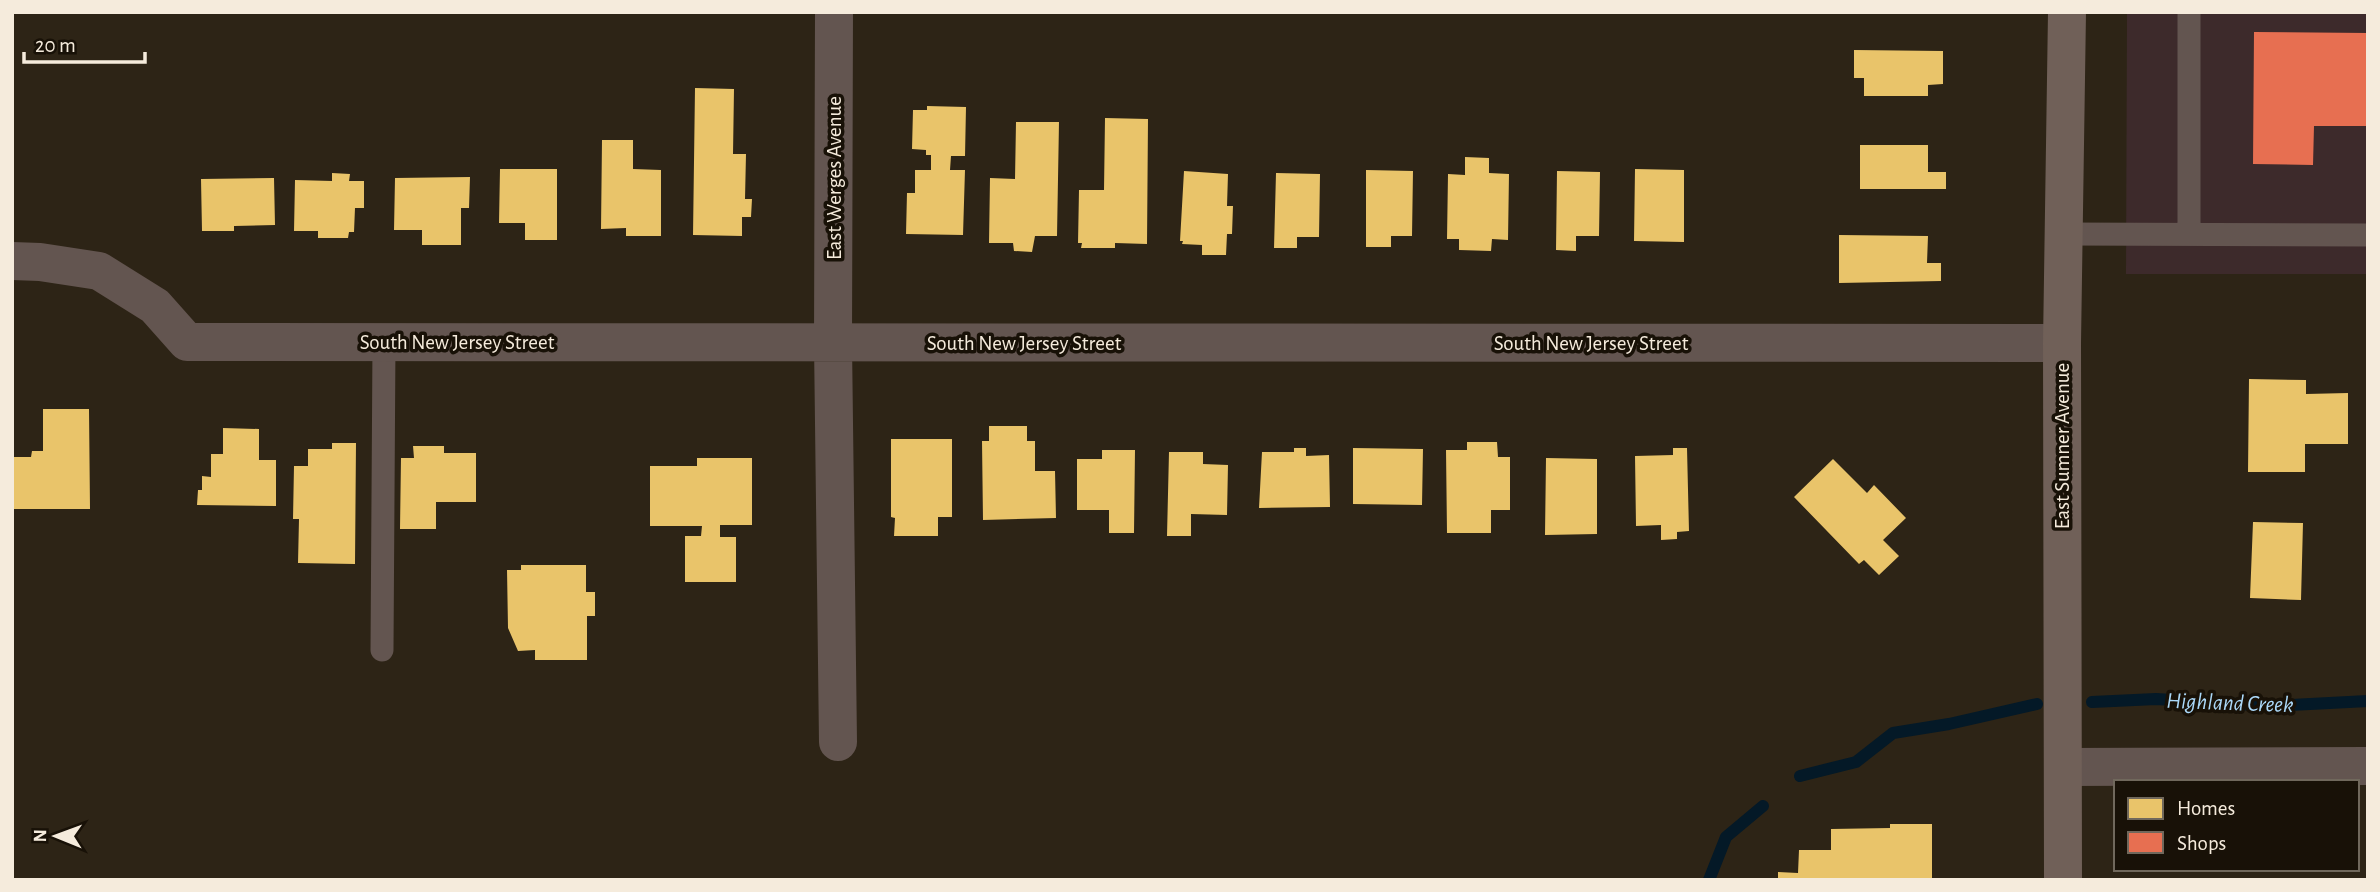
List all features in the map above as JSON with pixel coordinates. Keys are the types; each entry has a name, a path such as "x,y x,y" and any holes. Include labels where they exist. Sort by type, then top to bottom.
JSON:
{"street":[{"name":"East Werges Avenue","path":"834,12 833,343 838,742"},
{"name":"East Sumner Avenue","path":"2063,880 2062,343 2067,12"},
{"name":"South New Jersey Street","path":"12,261 40,262 99,271 155,306 187,342 2062,343"},
{"path":"2063,767 2368,766"}],"lane":[{"path":"2189,12 2189,234"},
{"path":"2064,234 2368,235"},
{"path":"382,650 384,342"}],"shaded area":[{"path":"2127,12 2368,12 2368,274 2126,274"}],"building: Homes":[{"path":"1854,50 1943,51 1943,84 1928,85 1928,96 1864,96 1864,78 1854,78"},
{"path":"695,88 734,89 733,154 746,154 745,199 752,199 751,217 742,217 742,236 693,235"},
{"path":"927,106 966,107 965,156 951,156 950,170 965,170 963,235 906,234 907,193 915,193 915,170 931,170 931,155 926,155 926,150 912,149 913,110 927,110"},
{"path":"1105,118 1148,119 1147,244 1115,243 1115,248 1081,248 1082,243 1078,243 1079,190 1104,190"},
{"path":"1016,122 1059,122 1057,236 1035,236 1032,252 1014,251 1013,243 989,243 990,178 1015,179"},
{"path":"602,140 633,140 633,169 661,170 661,236 626,236 626,228 601,229"},
{"path":"1860,145 1928,145 1928,172 1946,172 1946,189 1860,189"},
{"path":"1465,157 1489,158 1489,173 1509,174 1508,240 1492,239 1491,251 1459,250 1459,239 1447,239 1448,174 1465,175"},
{"path":"500,169 557,169 557,240 525,240 525,223 499,223"},
{"path":"1635,169 1684,170 1684,242 1634,241"},
{"path":"1366,170 1413,171 1412,236 1391,236 1391,247 1366,247"},
{"path":"1184,171 1228,174 1227,206 1233,206 1232,234 1227,234 1226,255 1202,255 1202,245 1182,244 1183,241 1180,241"},
{"path":"1557,171 1600,172 1599,236 1576,236 1576,251 1556,250"},
{"path":"332,173 350,174 349,181 364,181 364,208 355,208 354,232 349,232 348,238 318,238 318,231 294,231 295,180 332,181"},
{"path":"1276,173 1320,174 1319,237 1297,237 1297,248 1274,248"},
{"path":"470,177 469,208 461,208 461,245 422,245 422,230 394,230 395,178"},
{"path":"274,178 275,225 234,226 234,231 202,231 201,179"},
{"path":"1839,235 1928,236 1927,263 1941,263 1941,281 1839,283"},
{"path":"2249,379 2306,380 2306,394 2348,393 2348,444 2305,444 2305,472 2248,472"},
{"path":"43,409 89,409 90,509 12,509 12,457 31,457 32,451 43,451"},
{"path":"989,426 1027,426 1027,441 1035,441 1035,471 1055,471 1056,518 983,520 982,441 989,441"},
{"path":"223,428 259,429 259,460 276,460 276,506 197,505 198,490 202,490 202,476 211,477 211,454 223,454"},
{"path":"891,439 952,439 952,517 938,517 938,536 894,536 895,518 891,517"},
{"path":"1467,442 1497,442 1498,457 1510,457 1510,510 1491,510 1491,533 1447,533 1446,450 1467,450"},
{"path":"332,443 356,443 355,564 298,563 299,519 293,519 294,466 308,466 308,449 332,449"},
{"path":"413,446 444,446 444,453 476,453 476,502 436,502 436,529 400,529 401,458 414,458"},
{"path":"1294,448 1306,448 1306,456 1329,455 1330,507 1259,508 1262,452 1294,452"},
{"path":"1353,448 1423,449 1422,505 1353,504"},
{"path":"1673,448 1687,448 1689,531 1677,532 1677,539 1661,540 1661,525 1636,526 1635,456 1673,455"},
{"path":"1102,450 1135,450 1134,533 1109,533 1109,510 1077,510 1077,459 1102,459"},
{"path":"1169,452 1203,452 1203,464 1228,465 1227,515 1191,514 1191,536 1167,536"},
{"path":"697,458 752,458 752,525 720,525 720,537 736,537 736,582 685,582 685,536 701,536 702,526 650,526 650,466 697,466"},
{"path":"1546,458 1597,459 1597,534 1545,535"},
{"path":"1833,459 1867,493 1874,485 1906,518 1883,540 1899,556 1879,575 1864,560 1859,564 1794,497"},
{"path":"2253,522 2303,523 2301,600 2250,598"},
{"path":"521,565 586,565 586,592 595,592 595,616 587,616 587,660 535,660 535,650 518,651 508,628 507,570 521,570"},
{"path":"1890,824 1932,824 1932,880 1778,880 1778,872 1798,873 1799,850 1831,850 1831,829 1890,828"}],"building: Shops":[{"path":"2254,32 2368,33 2368,126 2314,126 2313,165 2253,164"}],"waterway":[{"name":"Highland Creek","path":"2092,702 2156,699 2272,706 2368,701"},
{"name":"Highland Creek","path":"1800,776 1856,762 1893,733 1949,724 2037,704"},
{"name":"Highland Creek","path":"1709,880 1726,837 1763,806"}]}
